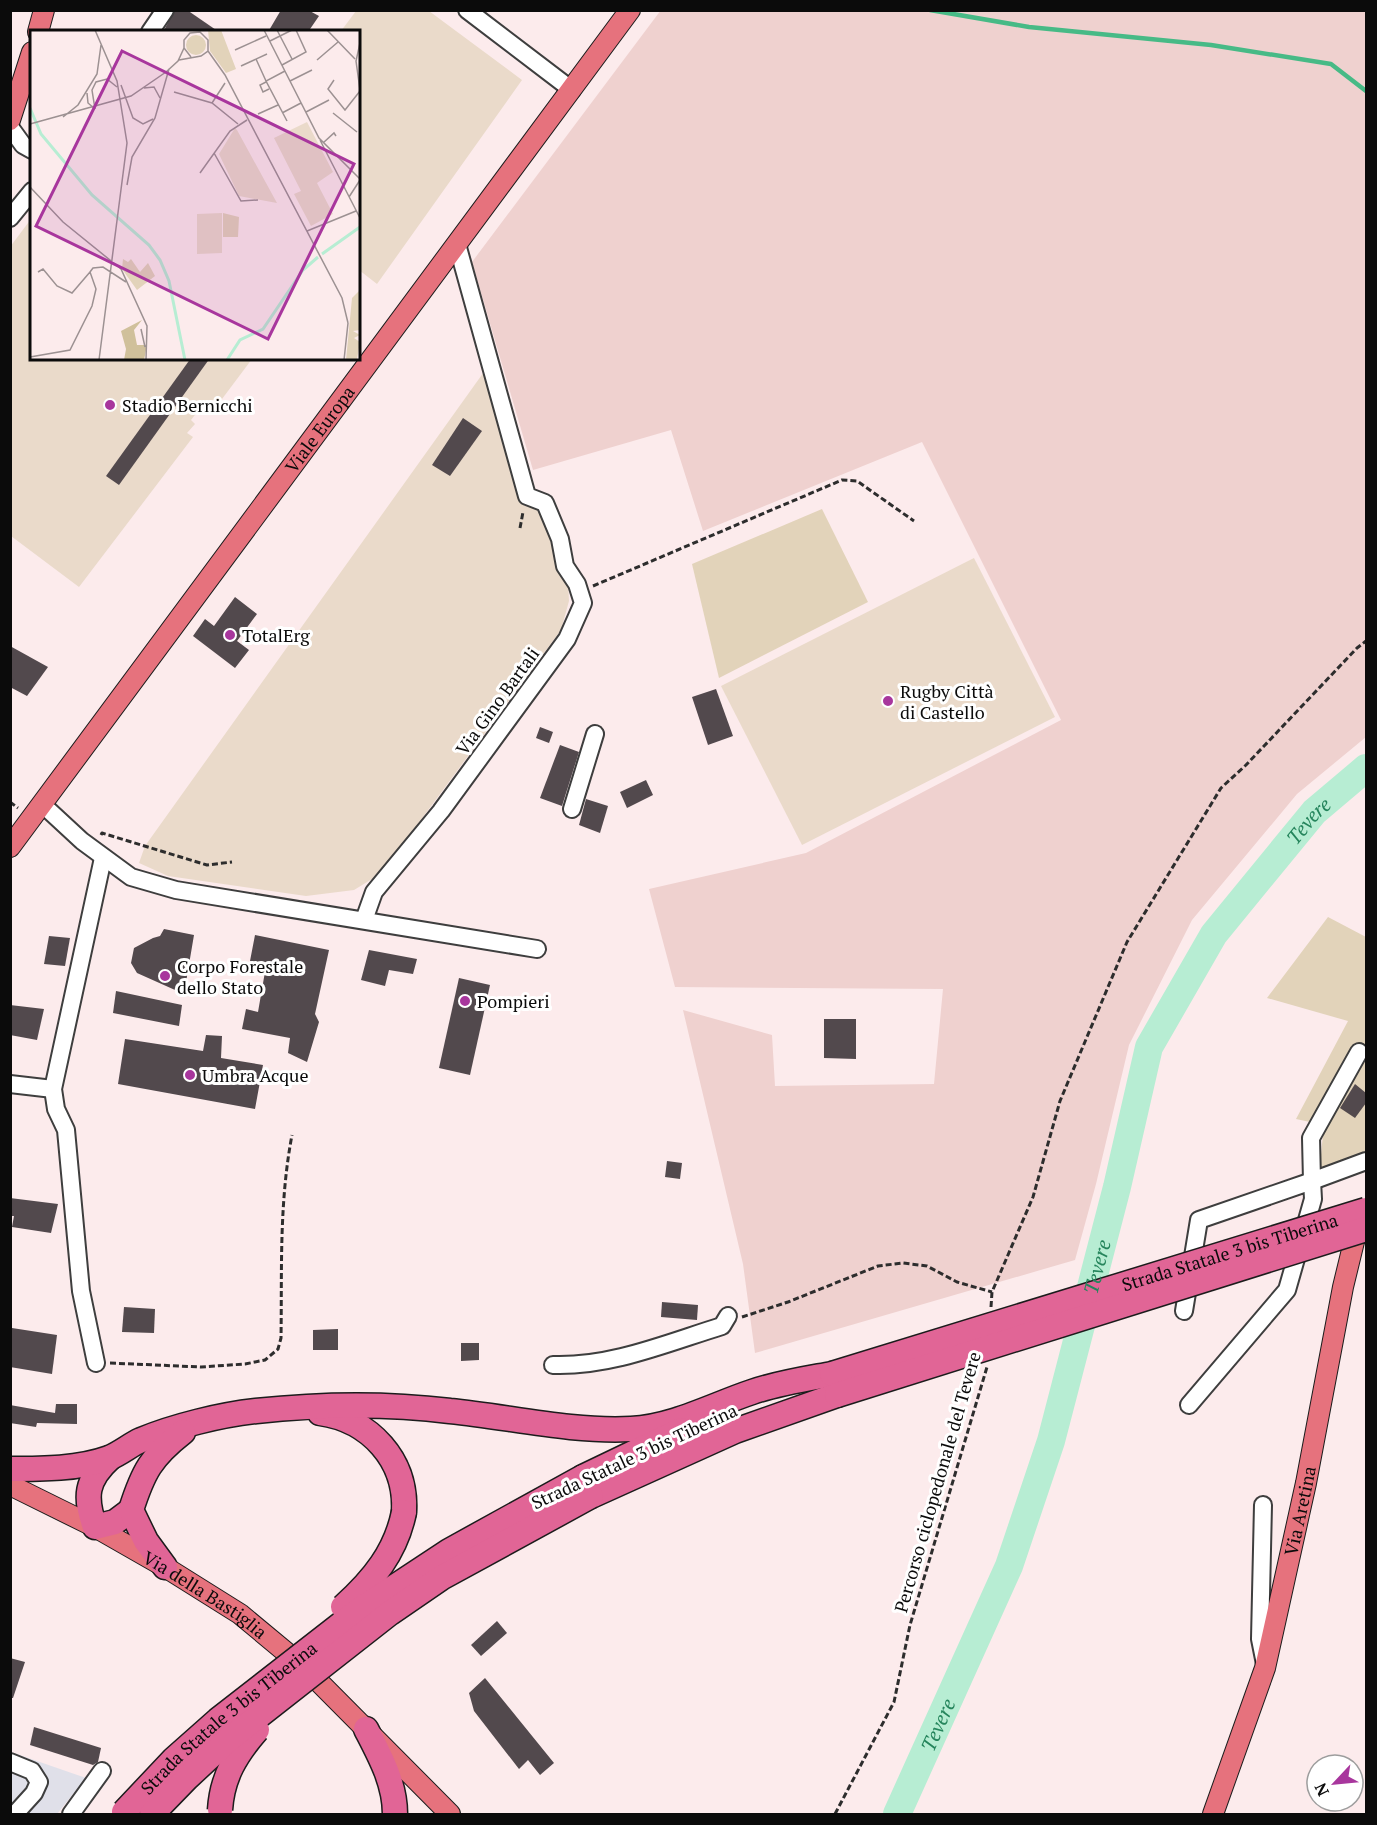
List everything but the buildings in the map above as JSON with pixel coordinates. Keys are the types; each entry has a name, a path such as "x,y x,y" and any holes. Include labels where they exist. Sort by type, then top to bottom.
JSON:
{"highway":[{"name":"Strada Statale 3 bis Tiberina","path":"123,1813 174,1759 218,1720 358,1611 471,1538 587,1486 735,1431 835,1384 1366,1210"},
{"name":"Strada Statale 3 bis Tiberina","path":"835,1384 1366,1229"},
{"path":"191,1425 164,1447 152,1461 141,1481 131,1510 115,1522 94,1527 88,1501 89,1484 98,1469 110,1458 141,1440 191,1425 230,1415 338,1404 386,1405 579,1427 633,1429 669,1422 769,1387 835,1384"},
{"path":"218,1720 247,1685 337,1612 371,1579 393,1546 404,1512 403,1488 397,1467 384,1447 372,1435 357,1424 340,1418 282,1409"},
{"path":"10,1469 54,1468 110,1458"},
{"name":"Strada Statale 3 bis Tiberina","path":"152,1815 228,1740 348,1644 441,1578 587,1486"},
{"path":"131,1510 146,1541 165,1567"},
{"path":"220,1812 222,1788 228,1770 240,1750 258,1729 318,1678 406,1611 441,1578"},
{"path":"366,1729 390,1779 394,1794 395,1815"}],"main road":[{"path":"39,30 44,10"},
{"name":"Viale Europa","path":"10,847 630,10"},
{"path":"10,120 30,58"},
{"name":"Via Aretina","path":"1213,1815 1265,1668 1306,1483 1357,1224 1366,1202"},
{"name":"Via della Bastiglia","path":"10,1485 94,1527 223,1602 275,1641 450,1815"}],"street":[{"path":"151,30 165,10"},
{"path":"467,10 572,90"},
{"path":"10,127 22,145 30,149"},
{"path":"10,218 30,193"},
{"name":"Via Gino Bartali","path":"364,920 374,892 441,811 567,639 583,603 577,584 565,566 560,539 545,503 527,496 457,244"},
{"path":"572,809 595,734"},
{"path":"42,804 97,854 131,877 176,890 537,949"},
{"path":"96,1363 81,1291 66,1130 56,1109 53,1089 97,854"},
{"path":"1189,1405 1287,1290 1313,1199 1304,1137 1359,1052"},
{"path":"10,1084 53,1089"},
{"path":"1184,1311 1199,1220 1366,1161"},
{"path":"553,1365 602,1362 722,1326 728,1316"},
{"path":"1263,1505 1260,1640 1265,1668"},
{"path":"10,1762 32,1771 39,1782 34,1793 15,1815"},
{"path":"71,1815 102,1771"}],"path":[{"path":"577,584 595,586 842,480 857,481 914,521"},
{"path":"991,1315 992,1292 1033,1197 1060,1101 1127,942 1221,788 1366,641"},
{"path":"10,802 18,808"},
{"path":"97,854 102,834 207,865 232,862"},
{"path":"96,1363 201,1367 265,1360 279,1349 283,1202 292,1135"},
{"path":"728,1316 737,1318 788,1302 878,1266 903,1263 927,1266 957,1282 992,1292"},
{"name":"Percorso ciclopedonale del Tevere","path":"835,1815 894,1702 910,1625 988,1362"}],"shaded area":[{"path":"661,10 1366,11 1366,737 1297,794 1192,920 1129,1045 1096,1184 1075,1260 755,1353 743,1264 683,1010 772,1035 775,1086 934,1084 943,989 675,987 649,889 806,853 1061,720 922,442 703,531 671,430 533,470 472,262"},
{"path":"356,11 429,11 522,80 377,284 360,271 360,30 342,30"},
{"name":"Stadio Bernicchi","path":"30,220 30,360 251,360 219,403 213,400 206,410 201,407 191,420 195,424 187,433 193,437 79,587 11,536 10,247"},
{"path":"486,369 555,544 568,583 569,601 561,630 395,855 372,879 354,890 306,896 168,876 139,863 145,846"},
{"path":"822,509 868,602 719,678 692,564"},
{"name":"Rugby Città di Castello","path":"974,558 1055,717 802,845 721,686"},
{"path":"1328,917 1366,937 1366,1152 1319,1174 1324,1125 1296,1119 1348,1021 1267,998"},
{"path":"11,1752 86,1778 57,1814 11,1814"}],"waterway":[{"path":"930,10 1029,27 1211,45 1331,64 1366,91"},
{"name":"Tevere","path":"897,1814 1009,1566 1051,1441 1117,1187 1149,1047 1214,934 1314,812 1366,768"}],"place":[{"name":"Stadio Bernicchi","path":"110,405"},
{"name":"TotalErg","path":"230,635"},
{"name":"Rugby Città di Castello","path":"888,701"},
{"name":"Corpo Forestale dello Stato","path":"165,976"},
{"name":"Pompieri","path":"465,1001"},
{"name":"Umbra Acque","path":"190,1075"}]}
